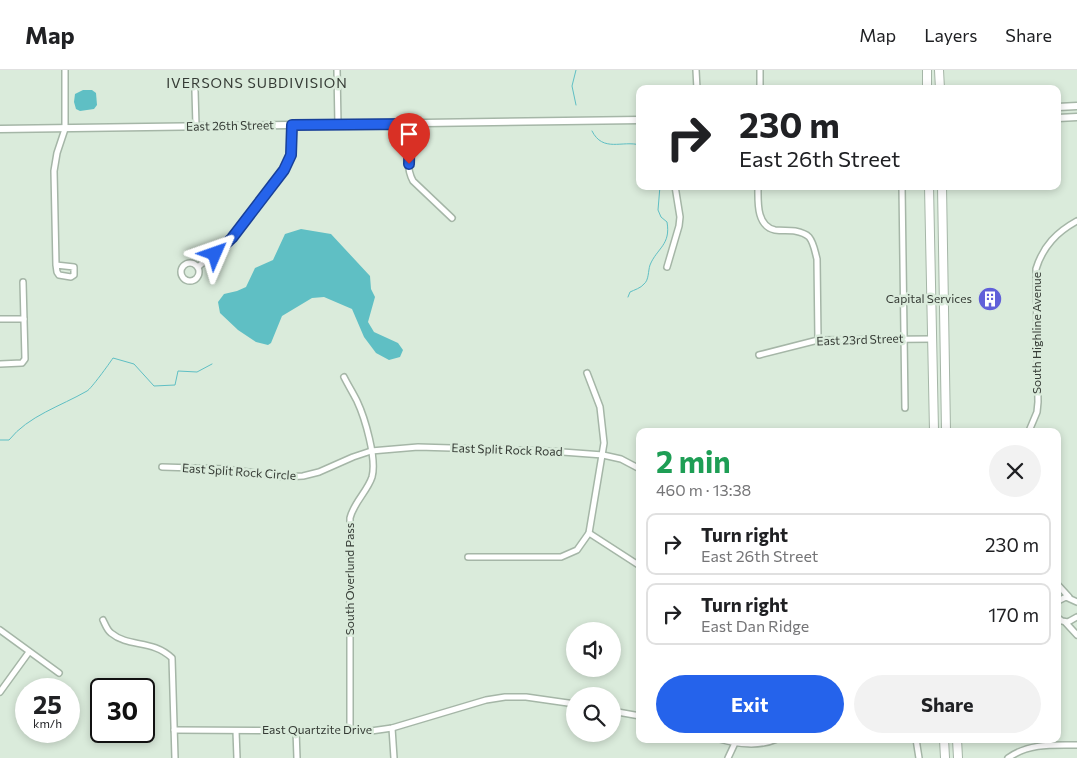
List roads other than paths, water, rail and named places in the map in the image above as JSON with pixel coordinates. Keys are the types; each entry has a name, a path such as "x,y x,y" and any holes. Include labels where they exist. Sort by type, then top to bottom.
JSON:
{"highway":[{"path":"927,70 928,85"},
{"path":"939,70 940,85"},
{"path":"929,190 934,428"},
{"path":"942,190 946,428"},
{"path":"944,743 945,758"},
{"path":"956,743 958,758"}],"main road":[{"path":"1061,107 1077,106"},
{"path":"1061,118 1077,117"},
{"name":"East 26th Street","path":"0,129 636,120"}],"street":[{"path":"56,265 53,172 65,129 64,70"},
{"path":"337,70 338,125"},
{"path":"696,70 697,85"},
{"path":"760,70 760,85"},
{"path":"195,91 196,126"},
{"path":"410,124 410,176 452,218"},
{"path":"198,267 232,238 284,170 291,155 292,125"},
{"path":"667,267 679,226 680,216 676,190"},
{"path":"758,190 758,207 766,225 773,230 802,232 809,237 814,247 817,259 818,340"},
{"path":"902,190 906,408"},
{"name":"South Highline Avenue","path":"1030,428 1037,412 1038,402 1036,269 1048,243 1064,228 1077,221"},
{"path":"0,364 22,363 24,359 23,282"},
{"path":"0,319 24,319"},
{"name":"East 23rd Street","path":"759,355 818,340 932,339"},
{"path":"468,557 561,557 577,550 589,533 603,455 603,425 600,406 587,373"},
{"name":"South Overlund Pass","path":"344,377 362,412 373,464 371,479 356,503 350,518 350,732"},
{"name":"East Split Rock Road","path":"371,451 418,447 548,451 603,455 620,459 636,467"},
{"name":"East Split Rock Circle","path":"162,467 226,469 286,477 303,476 319,472 371,451"},
{"path":"589,533 636,563"},
{"path":"1061,587 1077,602"},
{"path":"1061,599 1077,595"},
{"path":"1061,621 1072,621 1077,617"},
{"path":"103,620 110,632 119,638 151,645 164,651 172,658 175,758"},
{"path":"1061,622 1077,635"},
{"path":"0,630 60,673"},
{"path":"0,692 29,652"},
{"name":"East Quartzite Drive","path":"174,730 371,731 392,728 486,700 505,697 526,697 566,703"},
{"path":"621,713 636,715"},
{"path":"392,728 394,758"},
{"path":"296,730 297,758"},
{"path":"236,731 237,758"},
{"path":"728,758 735,743 763,743"},
{"path":"917,743 919,758"},
{"path":"1008,758 1030,747 1077,744"}],"water":[{"path":"83,90 92,90 96,93 97,105 94,109 80,111 76,109 74,102 75,94"},
{"path":"301,229 331,234 370,276 371,289 375,297 368,322 374,332 398,343 403,350 400,357 389,360 376,353 364,337 352,309 324,297 312,298 282,316 271,343 268,345 256,342 238,330 220,313 218,302 224,294 246,287 255,268 273,260 285,234"}],"waterway":[{"path":"576,70 572,86 576,105"},
{"path":"592,131 596,138 607,144 636,144"},
{"path":"628,297 630,292 641,287 646,282 650,265 663,246 667,236 667,222 661,217 658,210 660,190"},
{"path":"0,440 9,440 35,418 87,391 113,358 134,364 154,386 175,385 178,371 197,372 212,364"}],"place":[{"name":"Capital Services","path":"990,299"}],"district":[{"name":"IVERSONS SUBDIVISION","path":"257,83"}]}
